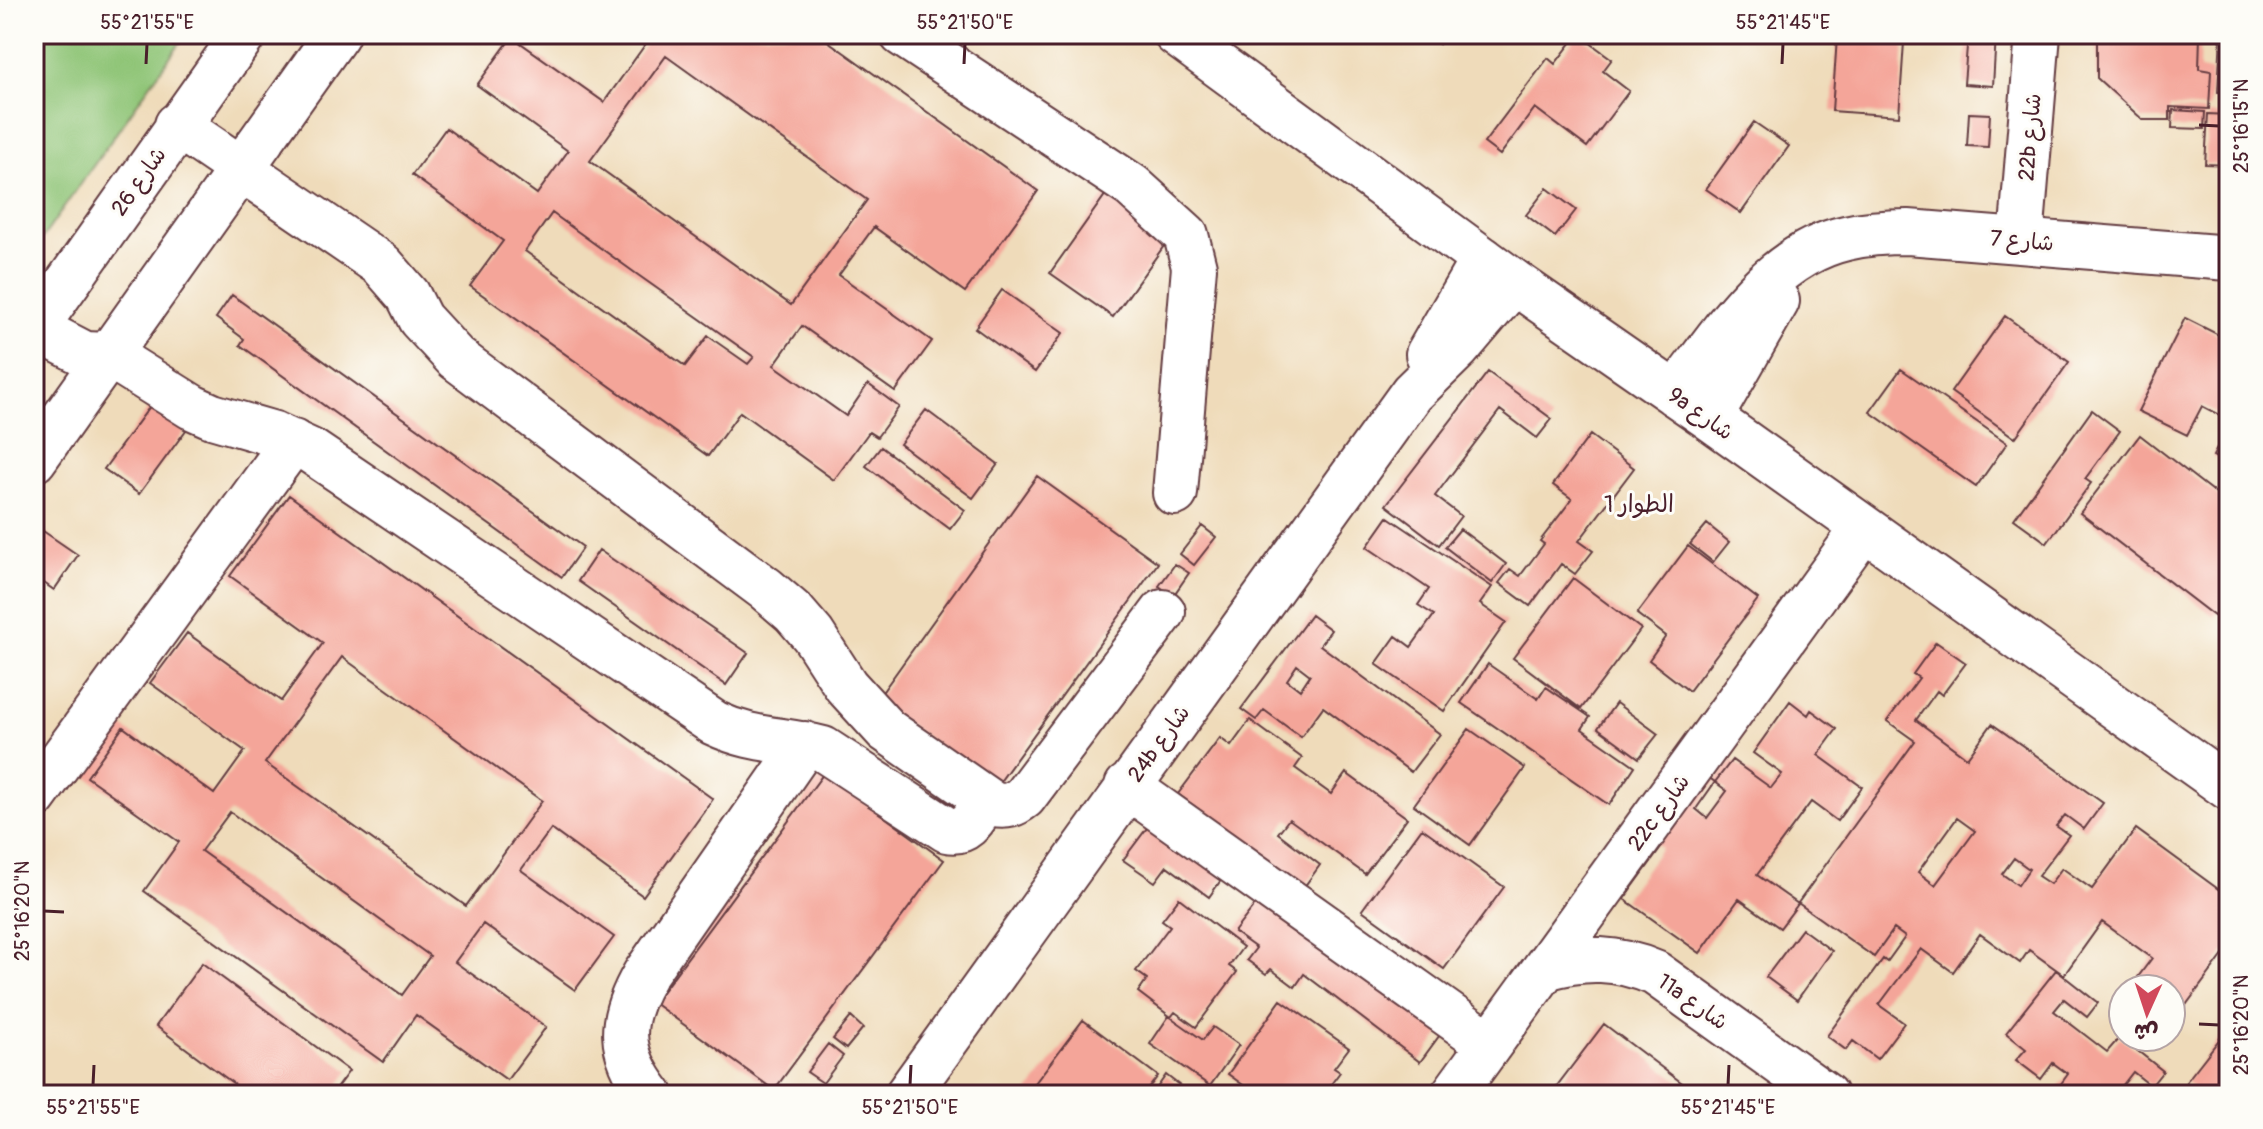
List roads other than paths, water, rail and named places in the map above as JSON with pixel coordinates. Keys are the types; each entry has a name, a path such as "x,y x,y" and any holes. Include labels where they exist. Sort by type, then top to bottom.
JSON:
{"street":[{"name":"شارع 26","path":"42,319 244,34"},
{"path":"34,460 337,34"},
{"path":"902,34 1132,186 1186,235 1194,267 1175,493"},
{"name":"9a شارع","path":"1176,34 1498,271 2229,788"},
{"name":"22b شارع","path":"2021,240 2038,34"},
{"path":"177,125 382,265 408,295 420,319 456,358 775,597 813,635 846,686 886,730 986,800 1005,807 1016,804 1024,797 1163,612"},
{"name":"شارع 7","path":"1692,406 1763,286 1789,263 1844,238 1896,232 2229,258"},
{"name":"24b شارع","path":"907,1095 1412,393 1439,331 1498,271"},
{"path":"42,319 99,335 109,355 192,407 311,451 714,723 737,734 805,744 838,757 947,830 961,831 967,827 986,800"},
{"path":"34,797 293,442"},
{"name":"22c شارع","path":"1453,1095 1863,529"},
{"path":"651,1095 639,1079 627,1050 624,1019 632,996 805,744"},
{"path":"1127,786 1490,1044"},
{"name":"11a شارع","path":"1545,968 1589,958 1623,962 1655,973 1825,1095"}],"district":[{"name":"الطوار 1","path":"1639,504"}]}
